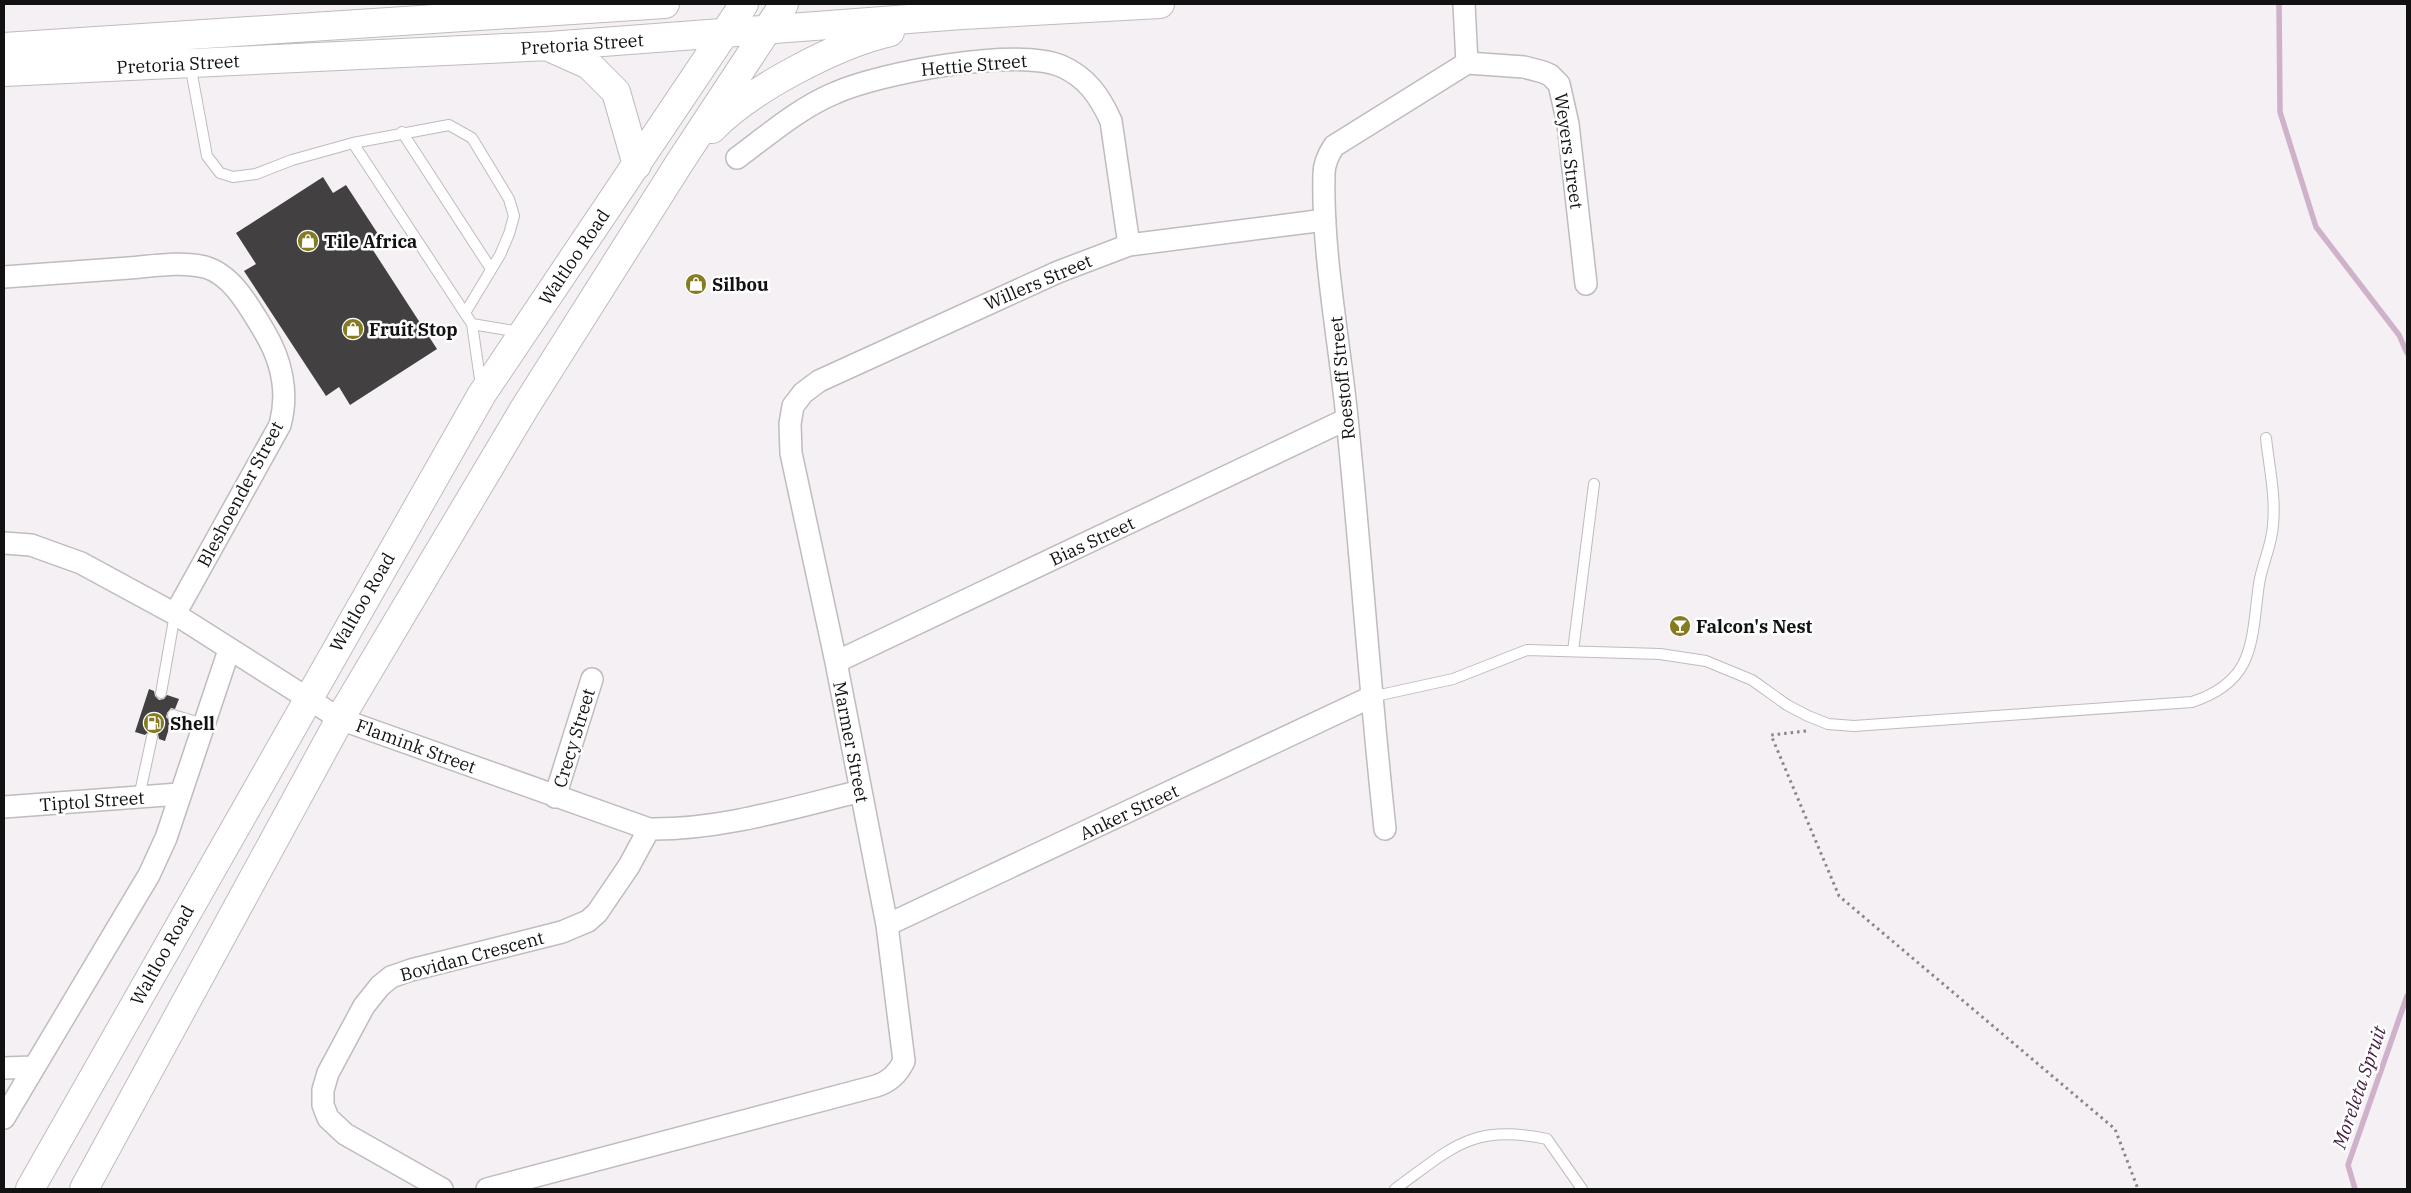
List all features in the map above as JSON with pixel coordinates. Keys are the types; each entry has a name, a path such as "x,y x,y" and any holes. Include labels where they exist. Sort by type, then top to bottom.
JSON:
{"main road":[{"name":"Pretoria Street","path":"4,72 189,50 664,4"},
{"name":"Waltloo Road","path":"30,1189 482,394 744,4"},
{"path":"84,1189 340,719 524,409 680,162 784,4"},
{"name":"Pretoria Street","path":"4,47 189,50 549,46 962,16 1160,4"},
{"path":"680,162 716,125 744,103 815,60 857,42 887,32 962,16"},
{"path":"549,46 589,65 616,92 637,165"}],"street":[{"path":"1464,4 1467,63"},
{"name":"Hettie Street","path":"737,158 791,117 834,93 897,73 988,61 1033,58 1061,66 1082,78 1093,89 1103,104 1111,121 1128,245"},
{"name":"Roestoff Street","path":"1385,829 1371,697 1347,419 1325,220 1324,172 1327,156 1334,146 1467,63"},
{"name":"Weyers Street","path":"1467,63 1524,67 1550,75 1559,84 1568,124 1586,284"},
{"name":"Willers Street","path":"790,424 793,406 803,393 819,381 1058,272 1128,245 1325,220"},
{"name":"Bleshoender Street","path":"4,277 176,264 206,268 225,279 246,301 276,354 284,388 283,412 280,425 175,614"},
{"name":"Bias Street","path":"836,662 1347,419"},
{"name":"Marmer Street","path":"487,1189 876,1086 885,1083 896,1074 904,1061 887,925 836,662 791,454 790,424"},
{"name":"Flamink Street","path":"4,544 31,545 64,556 175,614 340,719 649,829 683,830 723,823 861,791"},
{"path":"4,1118 149,875 166,838 179,794 229,650"},
{"name":"Crecy Street","path":"555,797 592,679"},
{"name":"Anker Street","path":"887,925 1371,697"},
{"name":"Tiptol Street","path":"4,807 179,794"},
{"name":"Bovidan Crescent","path":"442,1189 345,1134 328,1118 322,1104 323,1090 328,1073 364,1006 380,986 391,977 562,932 588,921 597,913 629,866 649,829"},
{"path":"4,1068 33,1067"}],"lane":[{"path":"189,50 207,156 220,173 234,177 256,174 292,160 353,143 449,124 472,138 509,198 514,216 509,234 491,270 465,313"},
{"path":"402,132 491,270"},
{"path":"353,143 472,324 482,394"},
{"path":"472,324 523,332"},
{"path":"1371,697 1453,678 1527,650 1660,654 1706,661 1752,680 1787,705 1828,724 1854,726 2192,702 2210,696 2228,684 2243,666 2251,649 2259,582 2274,526 2266,438"},
{"path":"1573,651 1594,484"},
{"path":"161,693 175,614"},
{"path":"173,714 204,724"},
{"path":"139,797 152,737"},
{"path":"1395,1189 1455,1146 1484,1134 1518,1132 1547,1139 1582,1189"}],"path":[{"path":"1808,731 1771,735 1839,896 2115,1129 2138,1189"}],"building":[{"path":"323,177 333,193 346,185 380,237 369,244 437,349 350,405 339,387 326,396 244,271 256,264 236,233"},
{"name":"Shell","path":"149,689 154,691 155,696 159,700 164,699 167,695 179,699 175,709 171,708 167,713 166,717 171,722 165,741 159,739 158,734 154,730 149,731 145,735 135,732"}],"waterway":[{"name":"Moreleta Spruit","path":"2279,4 2280,112 2316,227 2399,335 2407,353"},
{"name":"Moreleta Spruit","path":"2355,1189 2348,1165 2407,996"}],"place":[{"name":"Tile Africa","path":"308,241"},
{"name":"Silbou","path":"696,284"},
{"name":"Fruit Stop","path":"353,329"},
{"name":"Falcon's Nest","path":"1680,626"},
{"name":"Shell","path":"154,723"}]}
